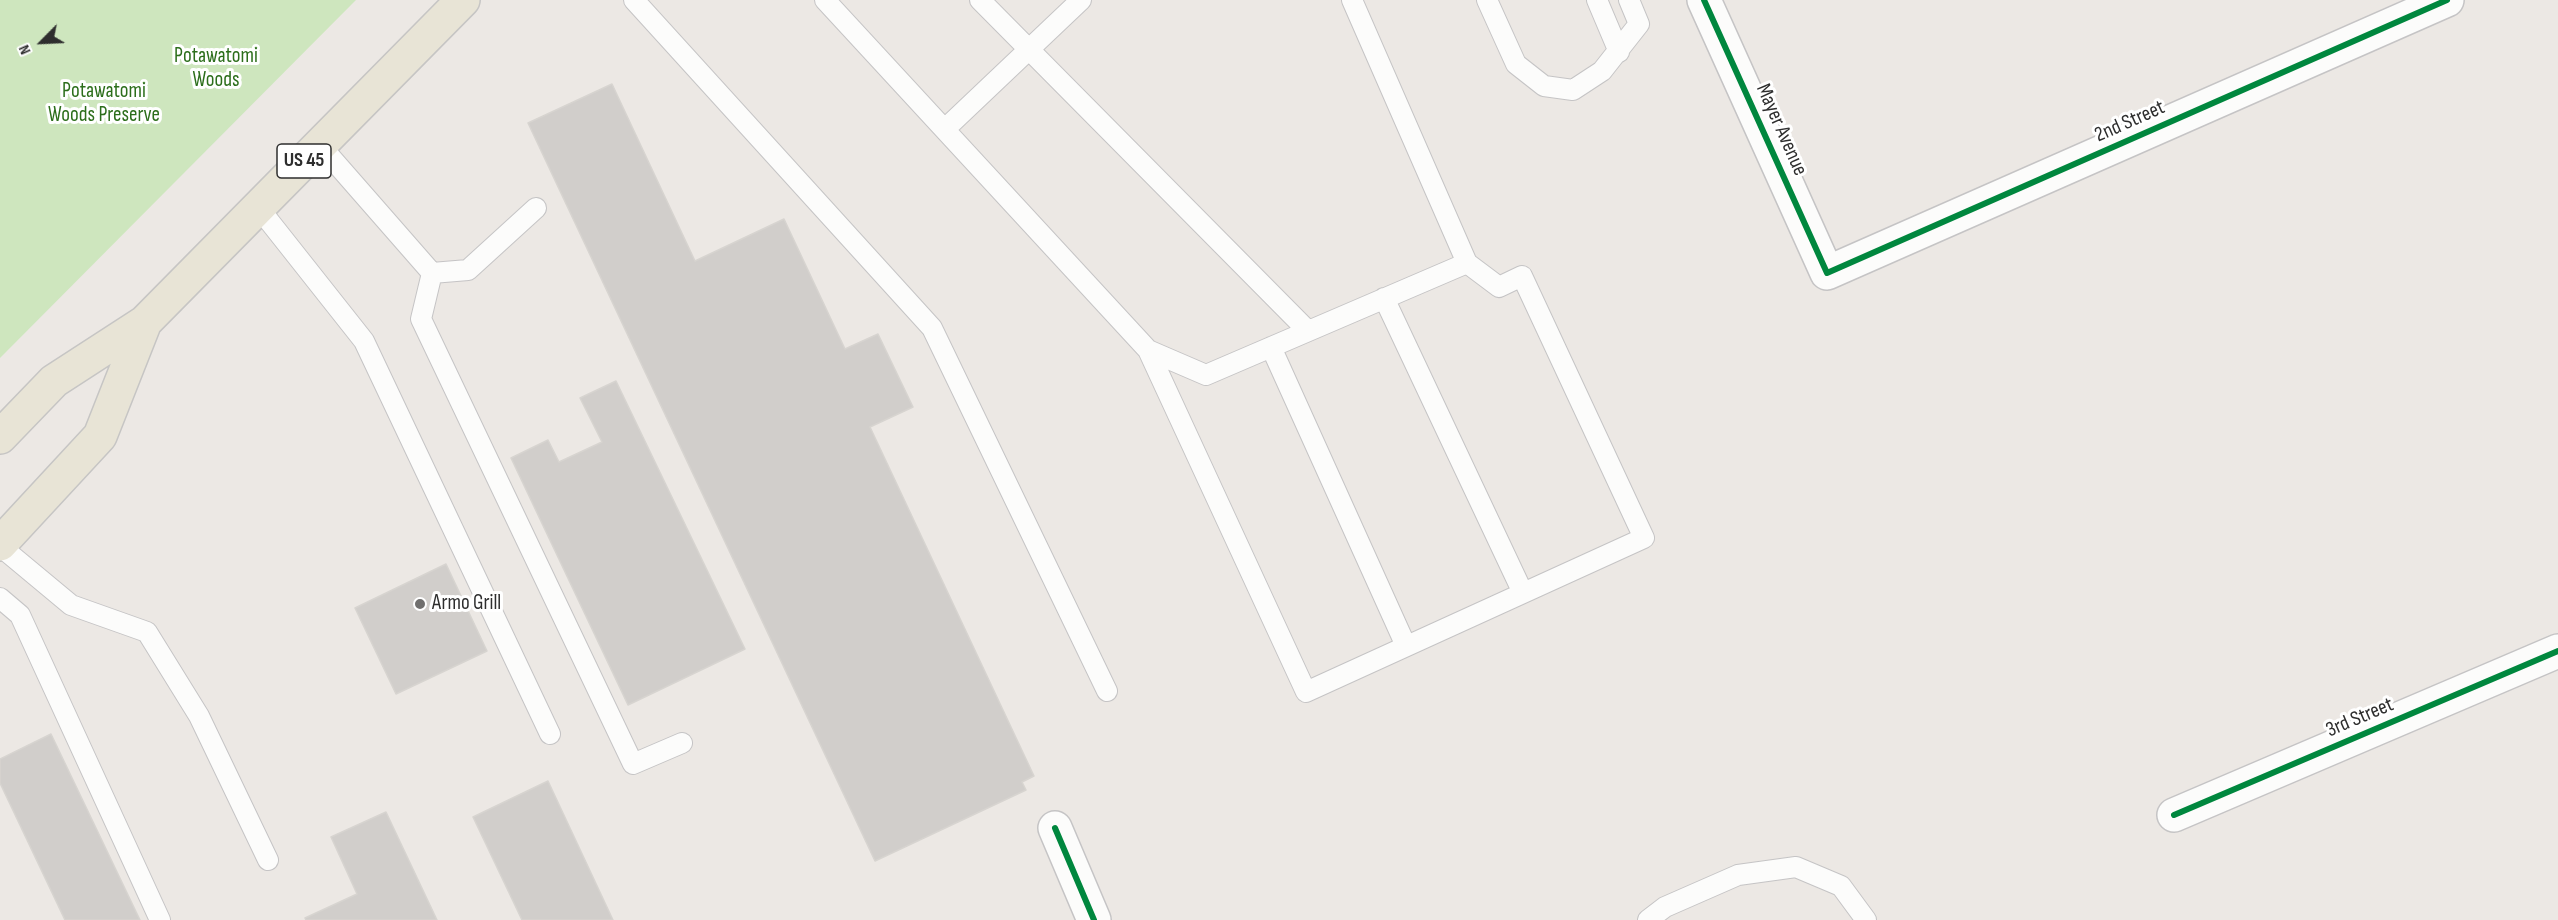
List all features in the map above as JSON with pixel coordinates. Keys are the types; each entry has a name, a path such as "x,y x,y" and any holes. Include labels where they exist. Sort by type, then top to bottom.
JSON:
{"main road":[{"name":"US 45","path":"0,436 54,381 145,322 463,0"},
{"name":"US 45","path":"0,545 100,436 145,322"}],"street":[{"name":"Mayer Avenue","path":"1704,0 1827,273"},
{"name":"2nd Street","path":"1827,273 2446,0"},
{"name":"3rd Street","path":"2174,815 2558,651"},
{"path":"1055,828 1094,920"}],"lane":[{"path":"634,0 932,328 1107,691"},
{"path":"825,0 1148,350 1306,692 1644,538 1522,276 1499,287 1467,263 1352,0"},
{"path":"980,0 1028,51 1308,331"},
{"path":"945,129 1081,0"},
{"path":"1487,0 1516,64 1544,86 1573,90 1602,71 1639,24 1629,0"},
{"path":"1597,0 1619,52"},
{"path":"320,145 432,273"},
{"path":"258,207 364,341 550,734"},
{"path":"432,273 468,270 536,208"},
{"path":"1148,350 1206,375 1467,263"},
{"path":"432,273 421,319 633,764 682,743"},
{"path":"1384,298 1523,593"},
{"path":"1270,347 1406,646"},
{"path":"0,545 71,605 147,633 199,717 268,860"},
{"path":"0,598 20,615 160,920"},
{"path":"1648,920 1665,907 1738,875 1796,867 1841,886 1866,920"}],"green space":[{"name":"Potawatomi Woods Preserve","path":"0,0 356,0 0,358"}],"building":[{"path":"612,84 695,261 784,219 845,349 878,334 913,407 870,427 1034,776 1022,782 1026,790 875,861 528,123"},
{"path":"616,381 745,649 628,705 511,458 548,440 559,462 602,442 580,398"},
{"path":"446,564 487,651 396,694 355,608"},
{"path":"51,734 140,920 65,920 0,783 0,759"},
{"path":"548,781 613,920 522,920 473,817"},
{"path":"386,812 437,920 306,920 305,918 357,894 331,837"}],"cycle path":[{"path":"1704,0 1827,273 2447,0"},
{"path":"2174,815 2558,651"},
{"path":"1055,828 1094,920"}],"place":[{"name":"Armo Grill","path":"420,604"}],"park label":[{"name":"Potawatomi Woods","path":"216,69"}]}
